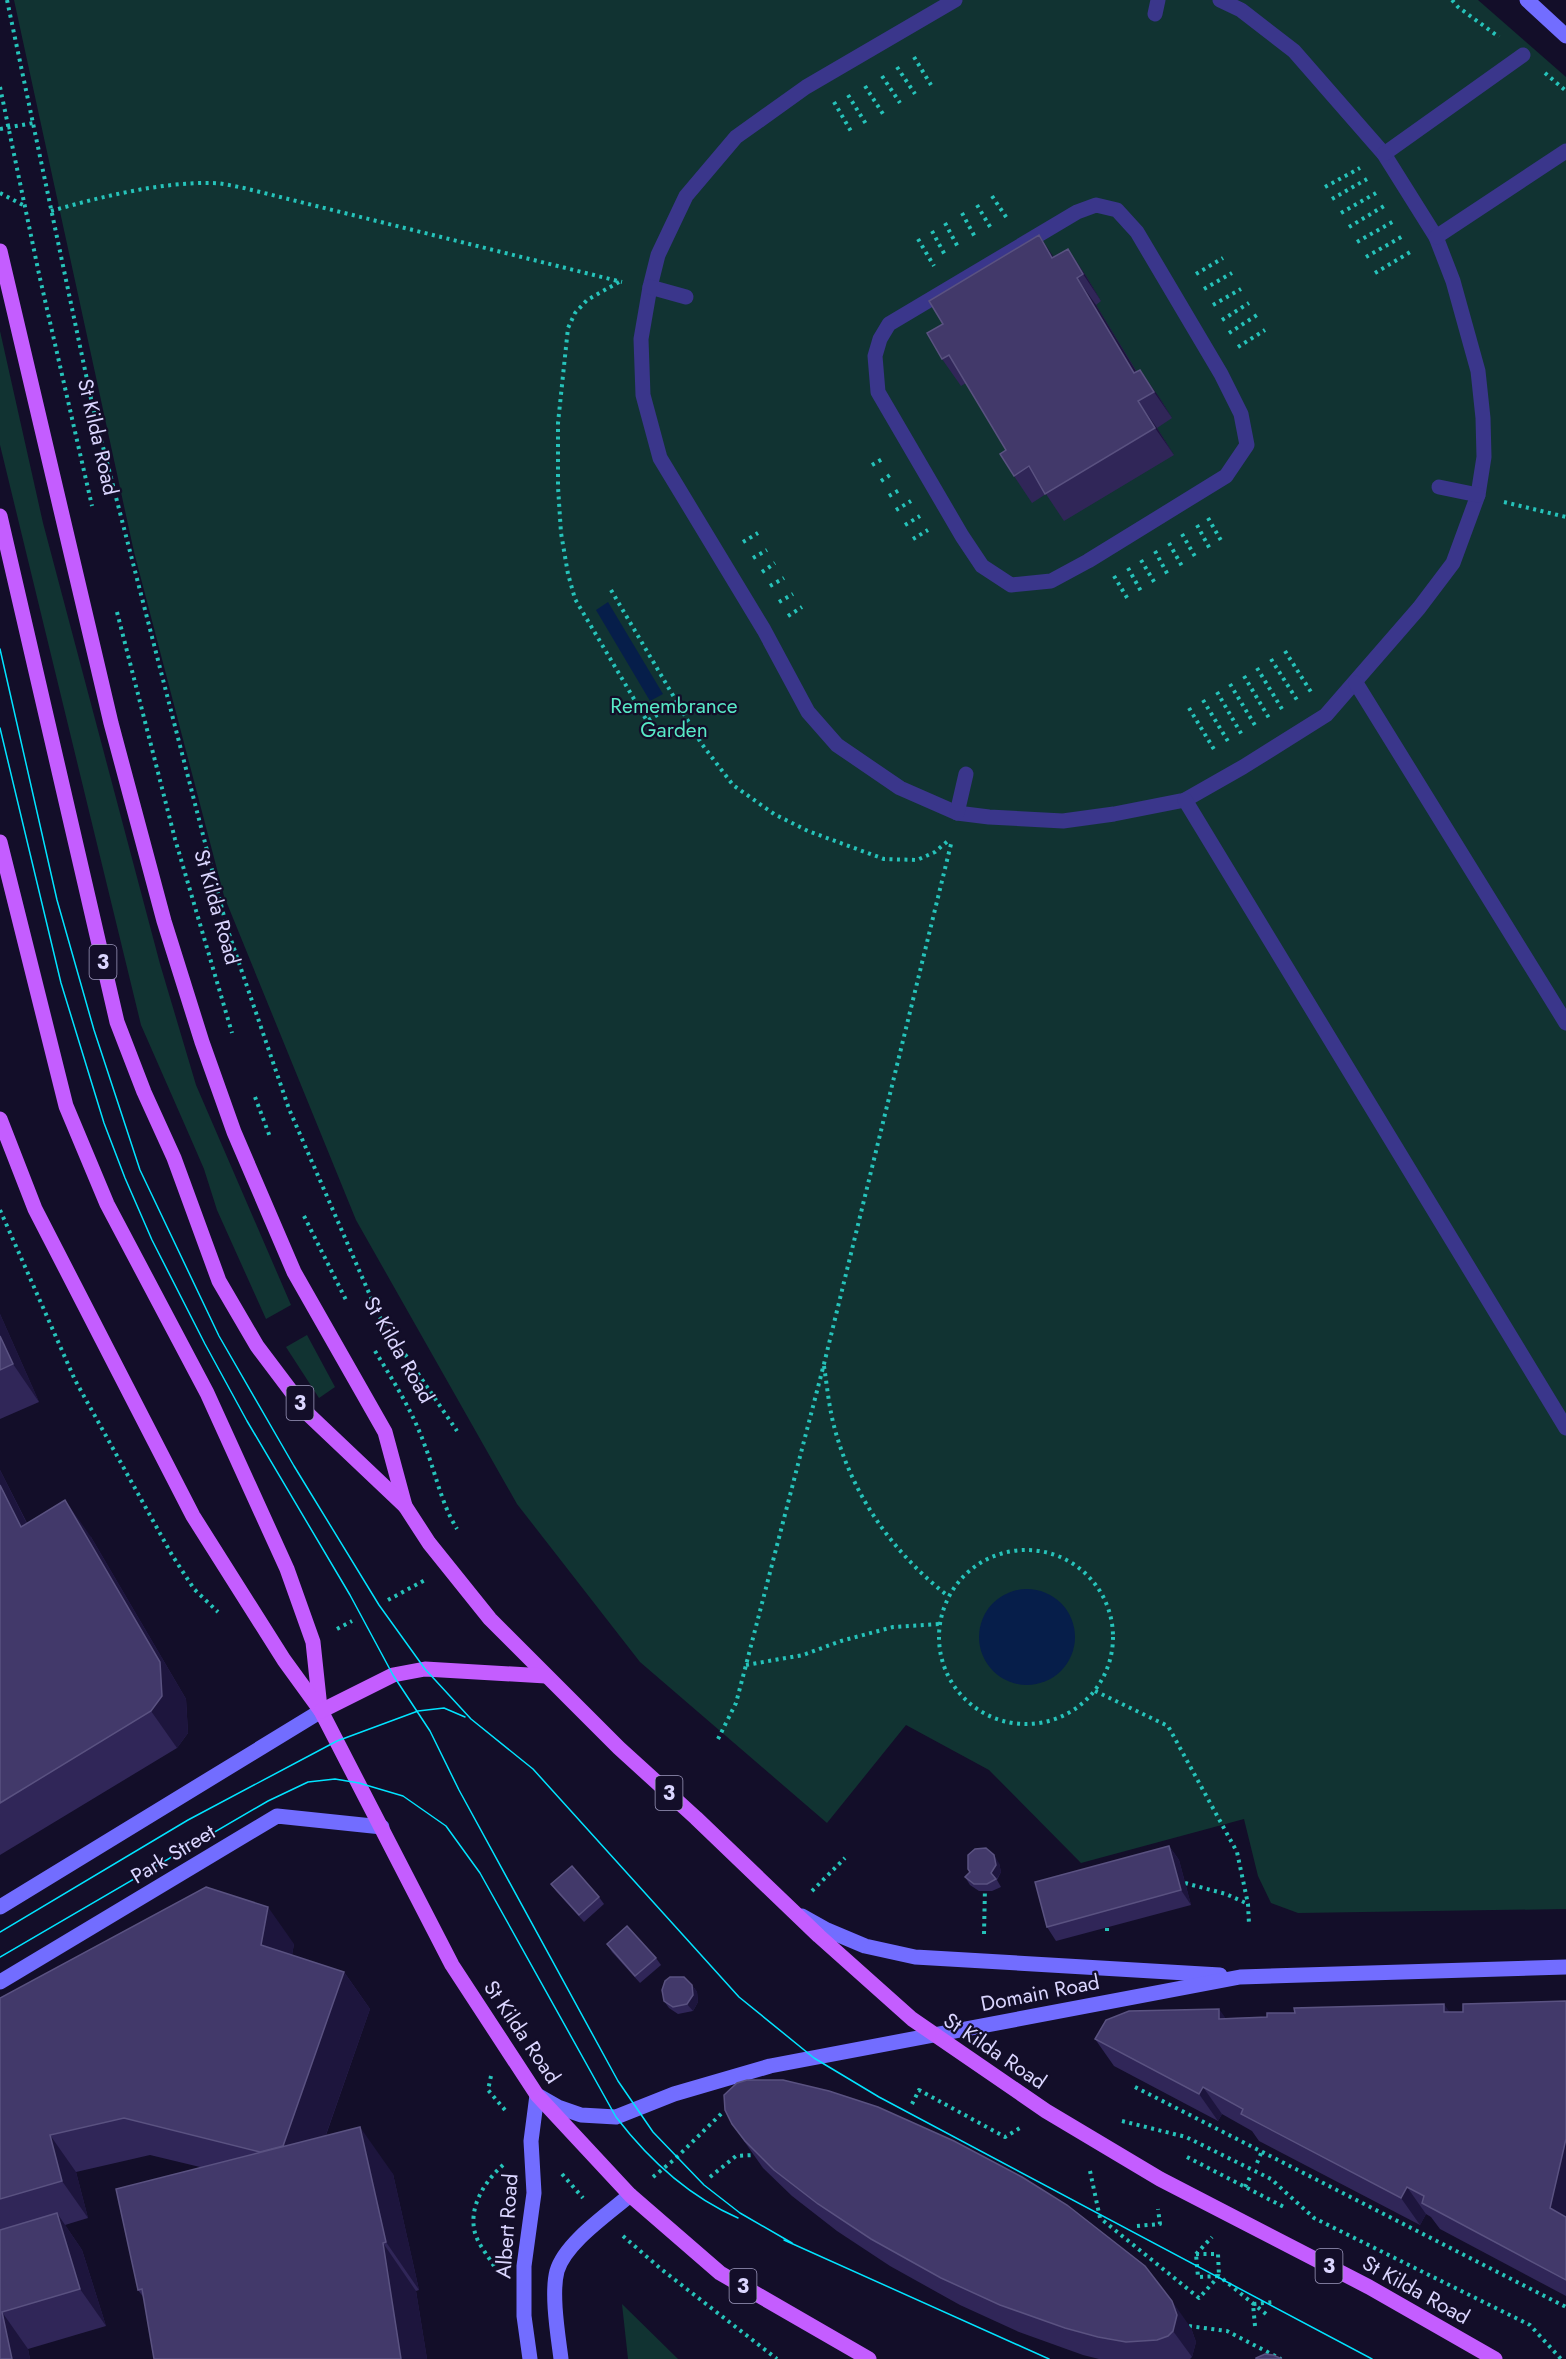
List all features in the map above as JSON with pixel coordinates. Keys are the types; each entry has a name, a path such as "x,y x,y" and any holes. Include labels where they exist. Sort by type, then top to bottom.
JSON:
{"main road":[{"name":"St Kilda Road","path":"0,251 111,723 164,921 202,1042 238,1143 294,1272 385,1432 405,1506"},
{"name":"St Kilda Road","path":"0,516 117,1022 144,1092 174,1158 219,1281 256,1346 309,1415 405,1506 429,1543 490,1619 546,1676 791,1910 904,2012 1046,2111 1160,2179 1369,2287 1495,2359"},
{"name":"St Kilda Road","path":"0,842 66,1106 107,1204 207,1393 287,1569 313,1642 321,1711"},
{"name":"St Kilda Road","path":"0,1119 35,1209 193,1516 284,1660 321,1711 452,1965 537,2095 630,2195 720,2273 869,2359"},
{"path":"321,1711 393,1675 425,1669 546,1676"}],"street":[{"path":"955,0 806,87 736,137 686,196 658,255 650,287 641,339 643,395 660,458 764,630 808,712 837,745 900,788 957,813 1063,821 1185,800 1326,715 1419,608 1453,563 1478,495 1484,457 1478,370 1456,291 1436,237 1388,159 1294,51 1240,10 1220,0"},
{"path":"1527,0 1566,36"},
{"path":"1388,159 1524,55"},
{"path":"1436,237 1566,150"},
{"path":"1096,205 1118,210 1137,232 1221,374 1241,414 1247,445 1226,476 1088,561 1051,581 1011,585 982,566 942,503 878,392 875,356 880,339 889,324 926,301 1077,212 1096,205"},
{"path":"650,287 686,297"},
{"path":"1440,487 1478,495"},
{"path":"1356,683 1566,1023"},
{"path":"957,813 966,774"},
{"path":"1185,800 1566,1428"},
{"name":"Park Street","path":"0,1908 321,1711"},
{"name":"Park Street","path":"0,1982 277,1816 382,1827"},
{"path":"791,1910 827,1930 865,1946 915,1957 1240,1977"},
{"name":"Domain Road","path":"537,2095 558,2107 581,2115 616,2117 674,2094 759,2069 1240,1977 1566,1967"},
{"name":"Albert Road","path":"530,2359 524,2316 524,2266 534,2193 531,2141 537,2095"},
{"path":"561,2359 555,2311 557,2271 576,2240 630,2195"}],"path":[{"path":"7,0 93,408 227,928 289,1109 380,1316 457,1431"},
{"path":"913,56 931,85"},
{"path":"896,66 915,94"},
{"path":"882,76 900,104"},
{"path":"865,85 883,114"},
{"name":"St Kilda Road","path":"0,87 24,205 93,507"},
{"path":"848,95 866,124"},
{"path":"834,102 852,133"},
{"path":"0,129 33,123"},
{"path":"1325,187 1388,159"},
{"path":"1332,199 1388,159"},
{"path":"51,211 153,188 212,183 244,188 619,282 650,287"},
{"path":"1341,213 1404,185"},
{"path":"1349,227 1404,185"},
{"path":"0,193 24,205"},
{"path":"1357,242 1418,207"},
{"path":"1366,257 1427,223"},
{"path":"1375,273 1436,237"},
{"path":"619,282 587,300 575,313 568,328 558,423 561,533 575,599 647,721 677,703"},
{"path":"1478,495 1566,517"},
{"path":"611,590 701,743 733,785 774,814 808,831 884,859 917,860 936,852 953,836 824,1364 746,1665 736,1703 718,1739"},
{"name":"St Kilda Road","path":"114,600 175,839 234,1038"},
{"path":"1285,651 1326,715"},
{"path":"1271,660 1311,724"},
{"path":"1257,668 1297,733"},
{"path":"1244,676 1283,742"},
{"path":"1230,684 1270,750"},
{"path":"1216,692 1249,763"},
{"path":"1203,700 1249,763"},
{"path":"1189,708 1229,775"},
{"path":"253,1093 274,1147"},
{"path":"0,1210 75,1380 172,1556 194,1589 222,1614"},
{"name":"St Kilda Road","path":"301,1210 347,1303"},
{"name":"St Kilda Road","path":"370,1344 412,1413 426,1447 446,1510 463,1537"},
{"path":"824,1364 833,1424 845,1462 864,1503 883,1532 904,1557 948,1596"},
{"path":"1017,1550 1046,1552 1073,1563 1095,1582 1109,1607 1114,1636 1109,1665 1095,1690 1074,1710 1048,1722 1019,1724 991,1718 966,1701 948,1679 939,1652 939,1624 948,1596 965,1573 989,1557 1017,1550"},
{"path":"388,1600 431,1577"},
{"path":"746,1665 802,1655 841,1641 893,1627 939,1624"},
{"path":"1095,1690 1168,1726 1237,1852 1248,1904 1249,1924"},
{"path":"791,1910 845,1857"},
{"path":"984,1924 986,1880"},
{"path":"1185,1883 1226,1894 1248,1904"},
{"path":"1107,1928 1107,1934"},
{"path":"1135,2087 1566,2307"},
{"path":"912,2104 919,2090 1005,2137 1021,2128"},
{"path":"630,2195 676,2158 727,2108"},
{"path":"1186,2137 1271,2178 1314,2217 1530,2325 1562,2359"},
{"path":"500,2275 475,2234 474,2215 479,2196 493,2174 531,2141"},
{"path":"1257,2163 1262,2151"},
{"path":"710,2177 736,2156 753,2155"},
{"path":"1187,2157 1284,2207"},
{"path":"1245,2187 1250,2177"},
{"path":"1137,2226 1160,2224 1157,2202"},
{"path":"1100,2218 1199,2298 1219,2276 1218,2254 1196,2254 1197,2277 1219,2276 1266,2314"},
{"path":"1253,2304 1275,2302"},
{"path":"1253,2304 1255,2326"},
{"path":"1189,2326 1227,2331 1281,2359"}],"green space":[{"name":"Remembrance Garden","path":"14,0 1478,0 1566,77 1566,1909 1298,1913 1271,1903 1258,1876 1244,1819 1081,1863 989,1770 906,1725 827,1823 640,1662 517,1504 356,1220 224,896 134,552"},
{"path":"0,331 43,523 160,964 196,1085 291,1305 266,1319 217,1210 204,1169 141,1025 0,445"},
{"path":"307,1335 335,1387 319,1398 286,1347"},
{"path":"622,2304 678,2359 628,2359"}],"water":[{"path":"608,602 663,694 650,701 596,610"},
{"path":"1027,1589 1045,1593 1061,1603 1071,1619 1075,1637 1071,1655 1061,1671 1045,1681 1027,1685 1009,1681 993,1671 983,1655 979,1637 983,1619 993,1603 1009,1593"}],"building":[{"path":"1039,235 1052,258 1068,249 1083,274 1077,278 1134,373 1140,370 1154,392 1138,401 1155,428 1045,494 1029,466 1014,476 1000,454 1006,450 949,355 942,359 927,333 943,324 929,301"},
{"path":"0,1336 13,1364 0,1370"},
{"path":"0,1485 21,1527 65,1500 160,1662 162,1696 151,1711 0,1803"},
{"path":"1169,1846 1181,1890 1047,1927 1035,1882"},
{"path":"986,1848 994,1855 996,1865 991,1873 996,1879 987,1884 974,1884 965,1877 970,1872 968,1855 975,1849"},
{"path":"572,1866 599,1897 579,1915 551,1884"},
{"path":"206,1887 268,1907 261,1945 344,1972 283,2146 260,2152 124,2118 50,2135 62,2181 0,2199 0,1998"},
{"path":"627,1926 656,1958 635,1976 607,1944"},
{"path":"670,1977 684,1977 692,1985 693,1995 687,2004 673,2007 664,2001 662,1990 665,1981"},
{"path":"1566,2001 1566,2139 1550,2208 1566,2217 1566,2280 1422,2203 1424,2196 1407,2187 1401,2198 1241,2114 1243,2109 1203,2087 1199,2094 1095,2039 1106,2020 1129,2011 1219,2009 1219,2019 1267,2017 1267,2013 1295,2013 1294,2008 1444,2004 1444,2012 1463,2012 1463,2004"},
{"path":"747,2080 783,2080 829,2091 878,2107 954,2141 1022,2177 1067,2205 1145,2266 1172,2301 1177,2315 1173,2331 1168,2336 1157,2340 1126,2342 1065,2328 1000,2305 941,2278 871,2239 818,2204 774,2170 745,2141 725,2110 724,2095 737,2083"},
{"path":"360,2127 386,2242 383,2243 401,2359 154,2359 142,2289 138,2290 116,2189"},
{"path":"57,2213 80,2289 2,2312 12,2359 0,2359 0,2230"},
{"path":"1265,2354 1273,2355 1282,2359 1256,2359"}],"tram line":[{"path":"0,649 57,900 94,1030 140,1170 219,1336 294,1466 379,1605 425,1669 471,1719 533,1769 739,1997 814,2058 879,2097 1372,2359"},
{"path":"0,728 61,983 104,1123 152,1240 205,1344 247,1421 350,1595 393,1675 430,1731 459,1790 618,2081 653,2132 704,2185 740,2213 792,2243"},
{"path":"0,1932 188,1820 337,1741 418,1711 444,1708 465,1717"},
{"path":"0,1957 268,1801 308,1782 335,1779 359,1783 403,1796 446,1826 480,1873 616,2117 642,2148 686,2188 738,2218"},
{"path":"784,2240 1049,2359"}]}
